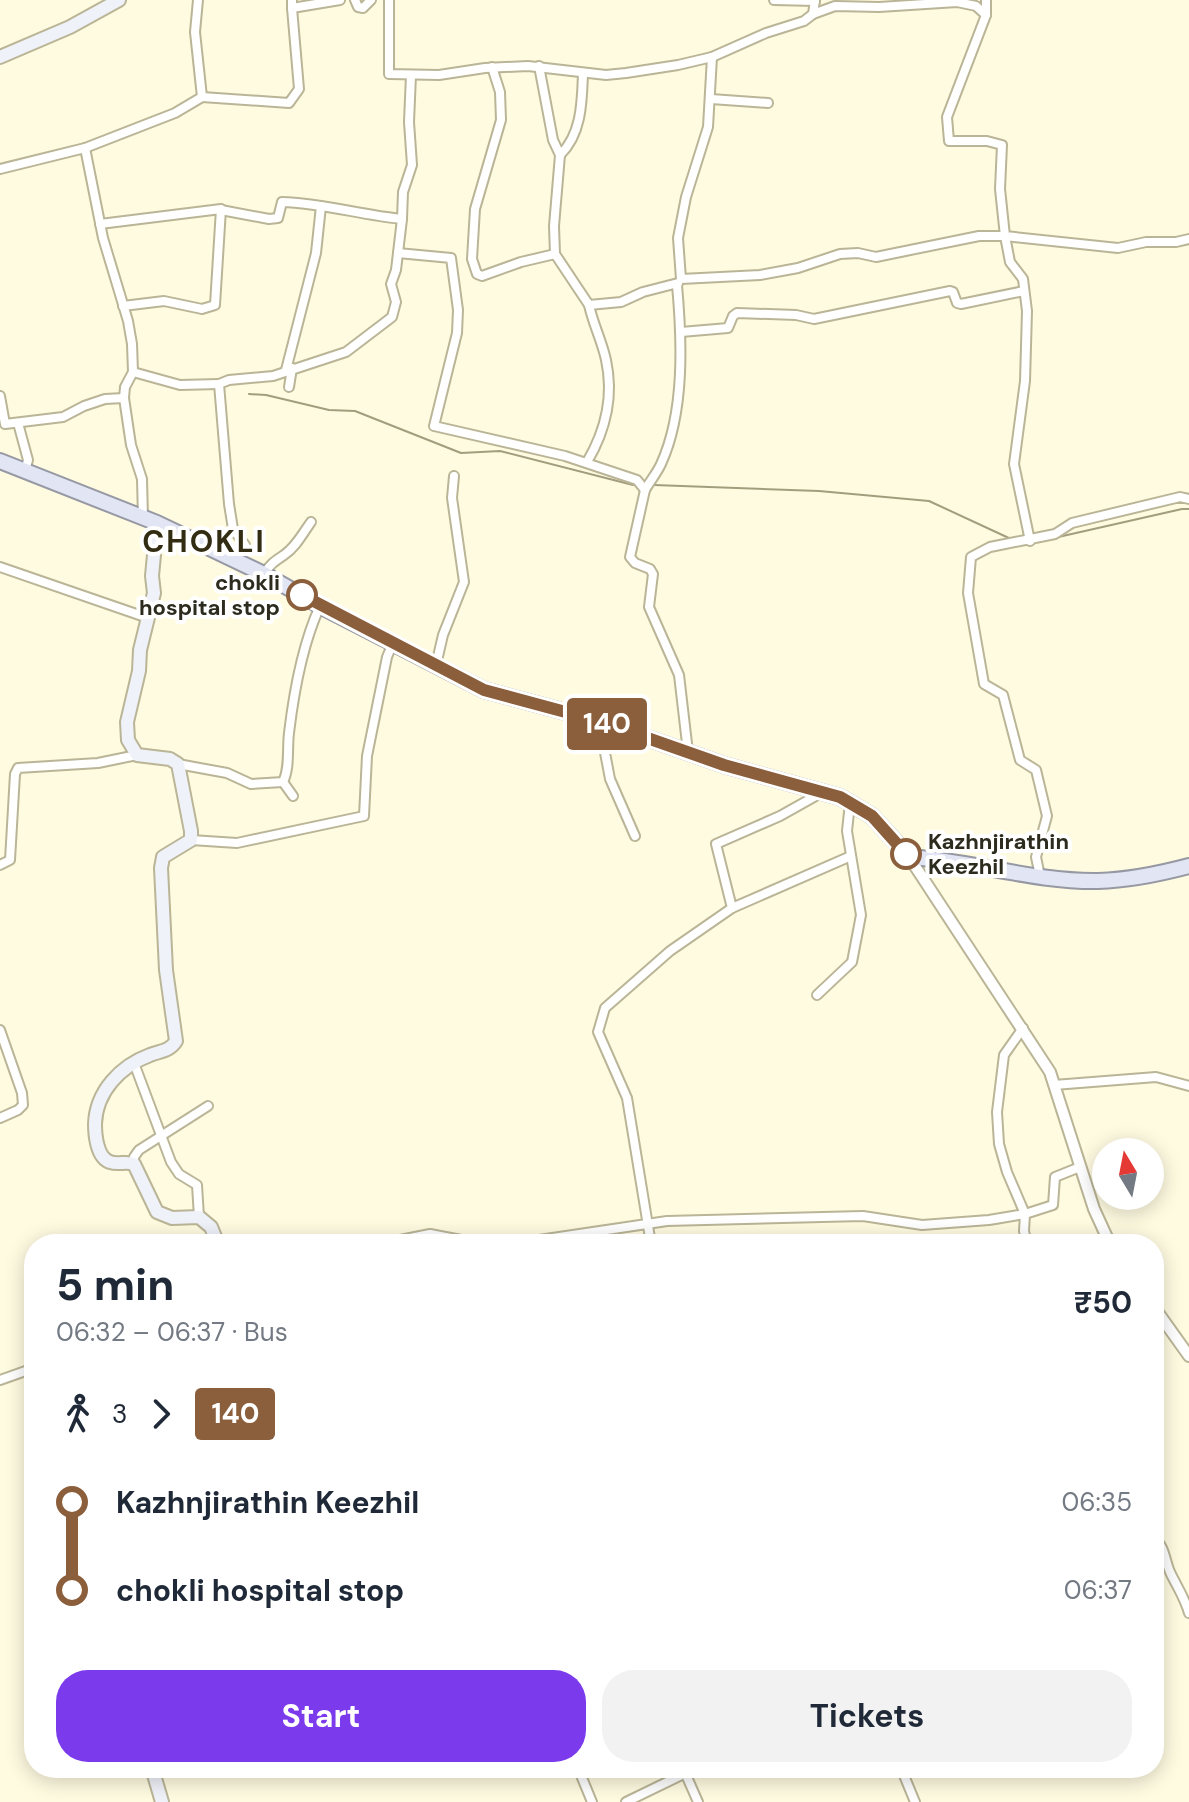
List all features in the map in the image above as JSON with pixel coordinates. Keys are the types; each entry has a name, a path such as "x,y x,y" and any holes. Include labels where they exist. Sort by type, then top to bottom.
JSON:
{"main road":[{"path":"0,57 70,27 119,0"},
{"path":"0,461 150,521 235,560 484,690 599,721 688,753 824,792 850,803 872,816 909,857 1096,881 1144,877 1189,866"},
{"path":"150,521 154,593 127,722 128,740 137,755 170,759 178,764 191,840 163,857 161,868 166,970 176,1041 172,1048 134,1063 102,1092 96,1107 95,1128 102,1156 108,1162 134,1164 157,1212 172,1218 199,1217 211,1227 214,1234"},
{"path":"155,1778 162,1802"}],"street":[{"path":"198,0 195,32 202,97"},
{"path":"0,169 85,148 175,113 202,97 289,103 299,89 292,4 340,0"},
{"path":"355,0 358,7 363,8 371,0"},
{"path":"389,0 389,74 411,75 539,66 583,73 626,73 678,65 712,57 835,6 879,7 957,2 976,6 986,15"},
{"path":"774,0 815,0 813,14"},
{"path":"986,0 986,15 947,117 949,141 987,141 1002,145 1000,189 1005,236 1010,262 1023,279 1027,311 1025,381 1014,464 1028,541"},
{"path":"688,753 679,675 649,607 653,574 630,557 645,490 661,466 669,441 681,352 678,238 686,197 708,127 712,57"},
{"path":"539,66 553,140 560,155 554,226 555,254 589,305 606,360 611,398 601,438 587,462"},
{"path":"492,67 500,92 501,120 475,209 472,259 477,274 482,276 555,254"},
{"path":"560,155 573,140 582,109 583,73"},
{"path":"133,372 180,385 219,384 229,380 273,376 346,352 392,317 396,302 391,284 396,270 403,192 412,165 409,122 411,75"},
{"path":"711,99 768,103"},
{"path":"85,148 100,224 132,344 133,372 125,387 124,398 131,445 142,479 150,521"},
{"path":"100,224 221,210 278,218 282,202 307,203 402,219"},
{"path":"289,387 289,369 316,253 321,206"},
{"path":"123,306 164,301 202,309 215,305 221,210"},
{"path":"589,305 621,302 643,292 715,275 748,276 798,268 840,254 858,253 876,257 979,236 1118,248 1146,242 1189,239"},
{"path":"398,253 472,259"},
{"path":"451,258 457,298 457,333 434,426 587,462 637,480 645,490"},
{"path":"681,332 728,328 737,313 796,315 814,319 950,291 957,303 961,304 1024,291"},
{"path":"219,384 233,529 245,545 235,560"},
{"path":"0,396 5,424 63,417 105,399 124,398"},
{"path":"18,423 28,460 24,472"},
{"path":"436,665 443,635 464,582 452,498 454,476"},
{"path":"1040,876 1036,857 1047,816 1036,770 1020,760 1003,695 984,684 968,593 971,557 990,547 1055,534 1072,523 1180,497 1189,499"},
{"path":"264,574 275,559 294,545 311,522"},
{"path":"0,567 148,618"},
{"path":"283,782 287,772 287,742 300,672 312,624 320,606"},
{"path":"191,840 237,843 364,816 367,756 387,657 393,643"},
{"path":"599,721 610,779 635,836"},
{"path":"0,865 10,860 14,782 18,768 98,763 137,755"},
{"path":"178,764 227,773 251,784 283,782"},
{"path":"283,782 293,796"},
{"path":"732,908 716,844 780,816 824,792"},
{"path":"817,995 852,962 861,915 847,831 850,803"},
{"path":"650,1234 627,1098 598,1032 605,1008 670,951 732,908 851,856"},
{"path":"909,857 1050,1072 1094,1209 1105,1234"},
{"path":"1023,1028 1004,1055 997,1112 999,1144 1025,1214 1025,1234"},
{"path":"0,1030 23,1105 0,1118"},
{"path":"134,1063 171,1162 179,1174 197,1185 199,1217"},
{"path":"1054,1085 1156,1077 1189,1086"},
{"path":"22,1098 24,1119"},
{"path":"134,1164 139,1150 208,1106"},
{"path":"580,1234 667,1221 863,1216 922,1225 1025,1214 1053,1205 1055,1177 1080,1167"},
{"path":"1164,1323 1189,1356"},
{"path":"0,1380 24,1372"},
{"path":"1164,1554 1189,1613"},
{"path":"582,1778 592,1802"},
{"path":"626,1802 671,1778"},
{"path":"687,1778 698,1802"},
{"path":"905,1778 915,1802"}],"waterway":[{"path":"249,394 329,410 355,411 461,453 500,451 633,485"},
{"path":"654,485 819,491 929,501 1011,539"},
{"path":"1020,543 1023,545 1189,509"}],"bus line":[{"name":"140","path":"302,595 484,690 599,721 724,765 840,797 872,816 906,854"}],"place":[{"name":"chokli hospital stop","path":"302,595"},
{"name":"Kazhnjirathin Keezhil","path":"906,854"}],"district":[{"name":"CHOKLI","path":"204,542"}]}
